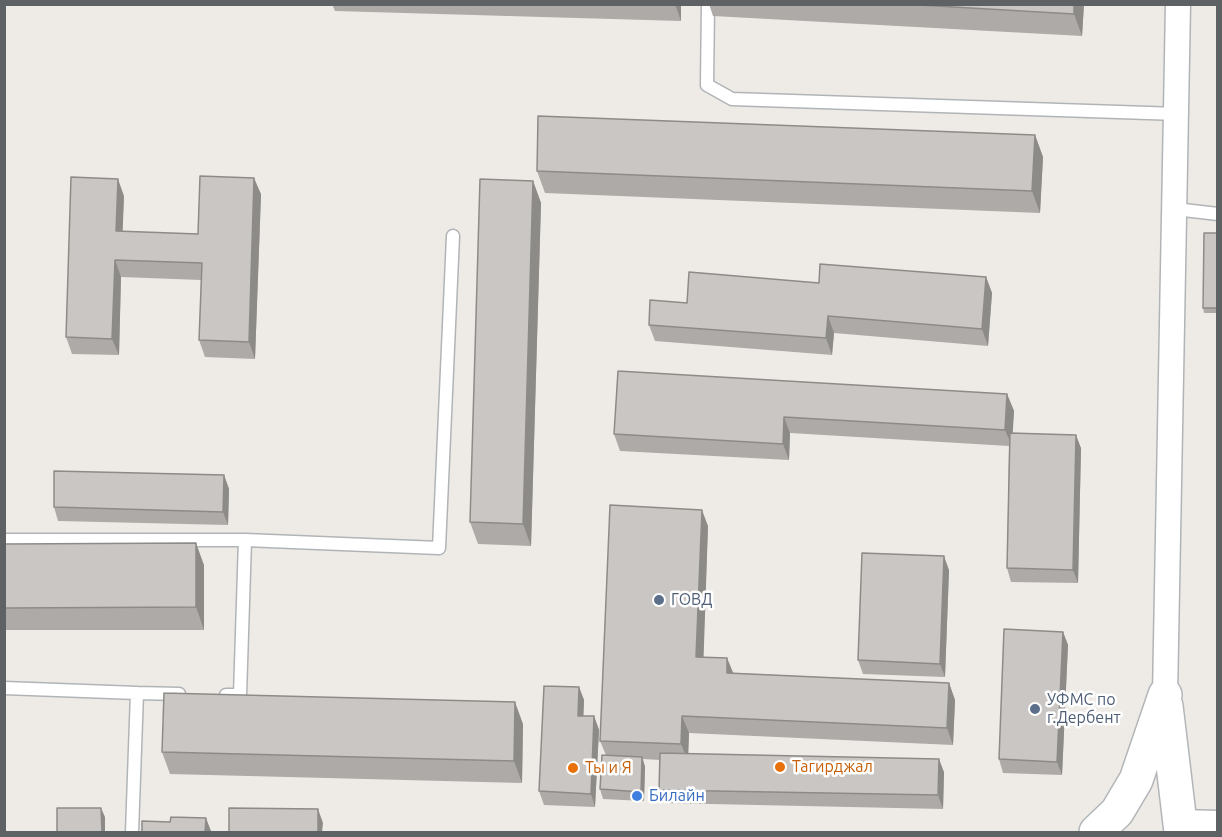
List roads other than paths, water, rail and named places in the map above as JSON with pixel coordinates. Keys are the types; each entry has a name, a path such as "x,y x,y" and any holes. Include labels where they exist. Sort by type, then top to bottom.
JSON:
{"street":[{"path":"1178,4 1178,114 1165,696 1180,827 1218,823"},
{"path":"1096,832 1117,812 1136,780 1165,696"}],"lane":[{"path":"708,4 707,85 732,99 1178,114"},
{"path":"1175,209 1218,214"},
{"path":"4,540 245,540 439,548 453,236"},
{"path":"217,695 240,695 245,540"},
{"path":"4,688 194,694"},
{"path":"132,832 137,693"}],"place":[{"name":"ГОВД","path":"659,600"},
{"name":"УФМС по г.Дербент","path":"1035,709"},
{"name":"Тагирджал","path":"780,767"},
{"name":"Ты и Я","path":"573,768"},
{"name":"Билайн","path":"637,796"}]}
